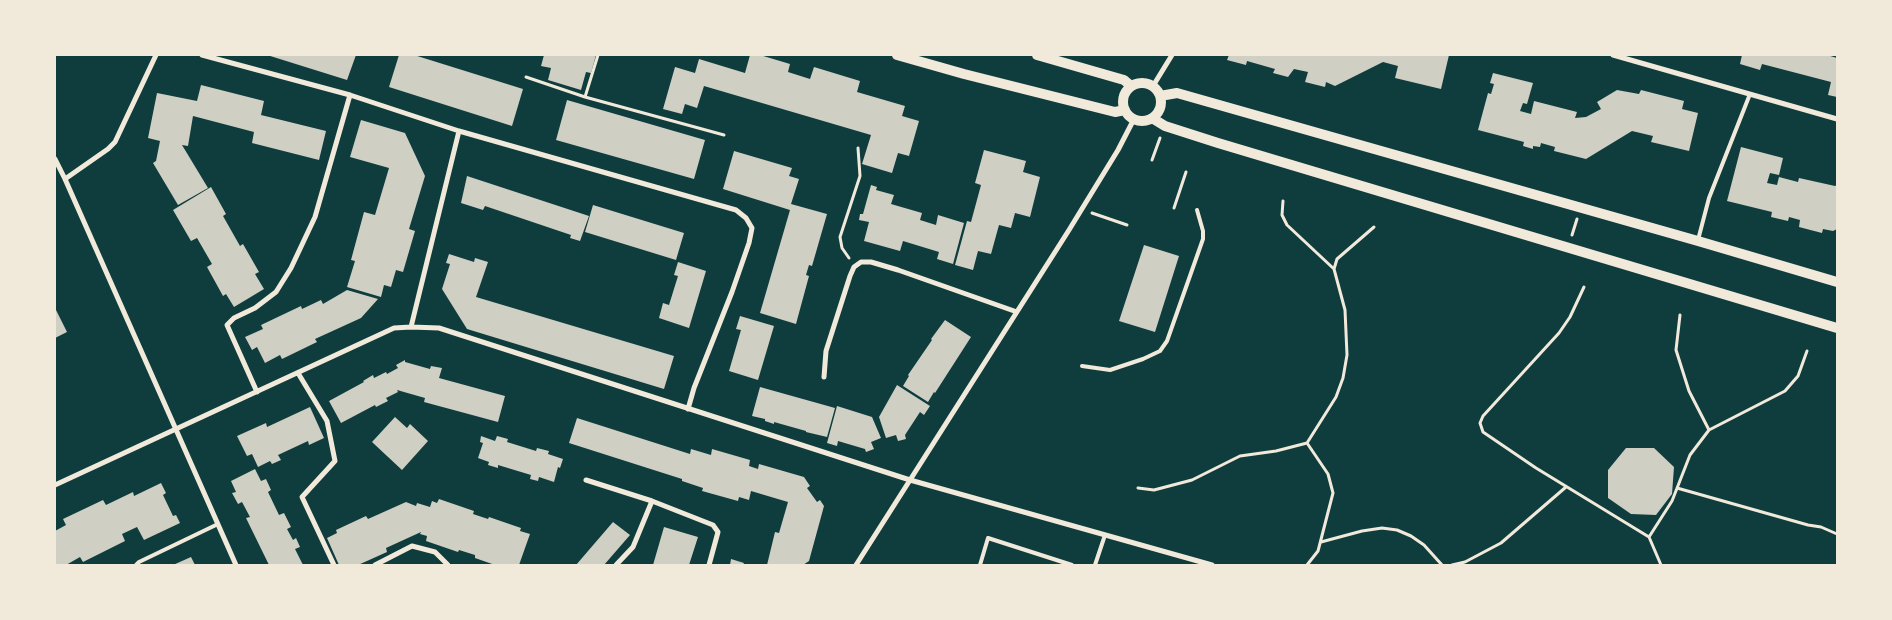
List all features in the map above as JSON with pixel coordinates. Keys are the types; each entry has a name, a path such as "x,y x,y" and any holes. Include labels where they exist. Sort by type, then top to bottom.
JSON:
{"main road":[{"path":"897,55 1115,112 1125,110"},
{"path":"1037,55 1124,80 1131,86"},
{"path":"1146,83 1153,86 1160,96 1161,106 1152,118 1144,121 1134,119 1125,110 1124,95 1131,86 1146,83"},
{"path":"1160,96 1177,94 1837,282"},
{"path":"1152,118 1165,126 1837,328"}],"street":[{"path":"65,178 108,150 115,142 156,55"},
{"path":"202,55 350,95 459,131 736,210 746,218 752,228 750,243 694,388 688,409"},
{"path":"1153,86 1172,55"},
{"path":"1613,55 1837,118"},
{"path":"257,392 227,325 234,318 255,308 276,292 291,268 315,217 350,95"},
{"path":"856,565 1082,210 1134,119"},
{"path":"411,327 459,131"},
{"path":"55,159 236,565"},
{"path":"824,377 826,351 850,276 854,267 861,262 870,262 914,275 1017,312"},
{"path":"55,486 394,328 439,328 910,480 1212,565"},
{"path":"298,373 327,420 335,461 302,496 334,565"},
{"path":"586,480 652,501 713,525 718,532 709,565"},
{"path":"616,565 633,547 652,501"},
{"path":"375,565 412,546 435,552 448,565"}],"lane":[{"path":"1698,241 1709,198 1750,94"},
{"path":"1082,366 1110,370 1160,351 1171,334 1203,239 1203,231 1197,210"},
{"path":"136,565 218,524"},
{"path":"1095,565 1105,535"},
{"path":"980,565 988,538 1072,565"}],"path":[{"path":"586,97 598,55"},
{"path":"526,77 586,97 724,135"},
{"path":"1152,160 1165,126"},
{"path":"854,267 842,248 840,237 860,176 858,148"},
{"path":"1174,208 1186,172"},
{"path":"1283,201 1282,215 1287,225 1334,269"},
{"path":"1082,210 1127,226"},
{"path":"1570,238 1578,218"},
{"path":"1138,488 1154,490 1192,480 1240,456 1276,451 1307,443 1336,397 1348,356 1345,310 1334,269 1337,259 1374,227"},
{"path":"1584,288 1560,333 1484,416 1480,423 1483,432 1566,487 1649,537 1661,565"},
{"path":"1680,315 1676,350 1689,390 1709,430"},
{"path":"1649,537 1672,501 1690,455 1709,430 1784,392 1798,376 1807,351"},
{"path":"1307,443 1328,474 1333,492 1321,542 1318,550 1307,565"},
{"path":"1452,565 1465,562 1501,543 1566,487"},
{"path":"1677,488 1821,527 1837,534"},
{"path":"1321,542 1362,531 1382,528 1397,530 1411,536 1424,545 1442,565"}],"building":[{"path":"267,55 356,55 347,80"},
{"path":"399,55 414,55 523,89 512,126 389,87"},
{"path":"544,55 596,55 591,73 586,72 581,90 548,80 551,68 541,66"},
{"path":"750,55 760,55 790,64 788,72 810,79 814,67 860,81 857,92 905,106 902,116 919,121 909,156 898,153 892,173 862,164 871,135 704,86 697,108 685,104 682,114 663,109 675,67 695,73 699,59 745,73"},
{"path":"1229,55 1449,55 1441,89 1395,78 1398,66 1383,62 1335,86 1326,82 1325,87 1305,82 1308,72 1294,69 1288,77 1273,73 1275,69 1247,61 1246,65 1227,60"},
{"path":"1742,55 1827,55 1837,58 1837,97 1828,95 1831,82 1762,64 1760,70 1740,64"},
{"path":"1493,73 1533,83 1527,104 1523,103 1520,111 1531,114 1534,101 1577,112 1575,118 1586,117 1601,109 1597,102 1617,90 1639,94 1641,90 1684,101 1682,109 1698,113 1689,151 1651,142 1653,136 1632,131 1586,159 1554,151 1555,147 1541,143 1540,147 1533,146 1533,149 1523,146 1524,142 1478,130 1488,93 1491,94 1494,84 1490,83"},
{"path":"201,85 264,101 261,115 326,131 319,160 252,143 254,132 193,116 188,146 182,145 208,188 178,205 153,163 156,161 160,141 148,138 157,93 197,101"},
{"path":"567,100 705,140 694,179 556,140"},
{"path":"361,120 405,133 425,176 409,229 415,231 403,272 396,270 391,287 384,285 381,297 347,287 355,261 351,260 364,212 375,215 389,168 350,157"},
{"path":"1741,147 1783,158 1779,175 1770,173 1767,183 1777,185 1779,177 1798,182 1799,178 1837,185 1837,229 1833,231 1823,229 1822,233 1799,227 1800,220 1789,217 1788,221 1771,217 1772,212 1727,201"},
{"path":"984,150 1026,161 1023,172 1040,177 1030,217 1015,213 1011,228 999,225 991,254 978,251 973,270 955,265 967,221 971,222 981,185 975,183"},
{"path":"734,151 792,168 789,176 799,179 791,204 827,214 812,266 809,265 806,275 809,276 796,324 760,313 790,210 723,189"},
{"path":"467,176 589,216 580,241 570,238 571,235 485,206 483,210 461,203"},
{"path":"871,185 877,187 876,190 894,195 891,204 922,213 920,220 936,225 938,215 964,223 953,264 937,259 939,252 903,241 900,251 864,241 869,222 859,220 860,214 863,214"},
{"path":"211,187 226,214 223,216 240,246 243,244 259,272 255,274 264,289 234,307 226,294 223,296 207,267 212,264 197,238 191,241 173,210"},
{"path":"593,205 684,233 676,260 585,232"},
{"path":"1144,245 1179,256 1155,332 1119,321"},
{"path":"449,254 474,262 475,258 488,262 476,297 674,356 664,389 467,329 442,289 450,264 446,263"},
{"path":"678,262 706,271 689,328 659,318 663,303 669,305 678,276 674,275"},
{"path":"347,290 378,299 361,318 315,339 317,342 282,359 280,355 265,363 257,347 252,350 245,337 263,329 261,325 301,306 302,309 321,300 323,304"},
{"path":"55,308 67,332 55,338"},
{"path":"740,316 774,326 758,380 729,371 741,330 736,329"},
{"path":"945,320 971,337 928,402 903,386 908,375"},
{"path":"405,360 405,362 430,369 431,366 442,368 439,378 505,396 498,422 424,402 425,398 397,390 398,392 386,398 388,401 376,407 375,405 341,423 329,401 373,375 374,378 386,372 387,374 398,368 396,365"},
{"path":"897,385 930,406 924,415 920,412 905,435 906,439 898,441 896,435 886,438 879,417"},
{"path":"760,387 835,408 827,437 774,422 774,424 765,421 765,419 752,416"},
{"path":"837,406 872,417 881,438 871,442 874,449 866,452 865,449 838,441 837,446 827,443"},
{"path":"310,407 324,438 309,445 308,441 278,455 281,460 272,464 270,461 258,467 252,454 247,456 237,436 266,423 267,427"},
{"path":"395,417 407,428 410,424 428,441 402,470 372,442"},
{"path":"577,418 690,454 691,449 711,455 712,449 750,460 749,466 758,469 759,464 804,477 810,486 807,488 817,502 820,500 824,506 809,561 803,565 767,565 775,532 779,533 788,502 751,491 749,500 739,497 738,501 702,491 703,488 682,481 682,479 569,443"},
{"path":"481,436 495,441 497,436 508,439 507,442 536,451 537,448 549,451 548,454 563,459 560,468 558,467 554,482 539,477 538,481 530,479 531,475 498,465 498,468 488,465 489,462 478,458 483,443 480,442"},
{"path":"1626,448 1654,448 1674,467 1672,494 1656,515 1631,514 1608,498 1608,470"},
{"path":"255,469 261,481 266,479 271,490 268,492 279,515 284,513 291,527 287,529 293,540 296,538 300,547 295,549 303,565 269,565 246,518 250,517 242,502 238,504 232,493 236,492 231,481"},
{"path":"161,483 166,493 163,495 173,516 176,515 180,523 144,540 137,527 122,534 125,541 83,562 80,557 66,565 55,565 55,531 66,525 63,519 103,500 106,505 133,492 134,496"},
{"path":"439,499 474,511 473,514 488,519 489,517 521,528 520,531 530,534 519,565 495,565 475,558 475,555 459,550 458,552 426,541 427,536 420,534 421,532 386,548 387,552 358,565 339,565 327,538 337,533 336,530 366,516 368,519 406,502 416,506 417,503 430,507 432,501 437,503"},
{"path":"613,522 630,535 604,565 576,565"},
{"path":"664,527 698,537 689,565 653,565"},
{"path":"191,557 195,565 173,565"},
{"path":"731,559 744,563 743,565 730,565"}]}
